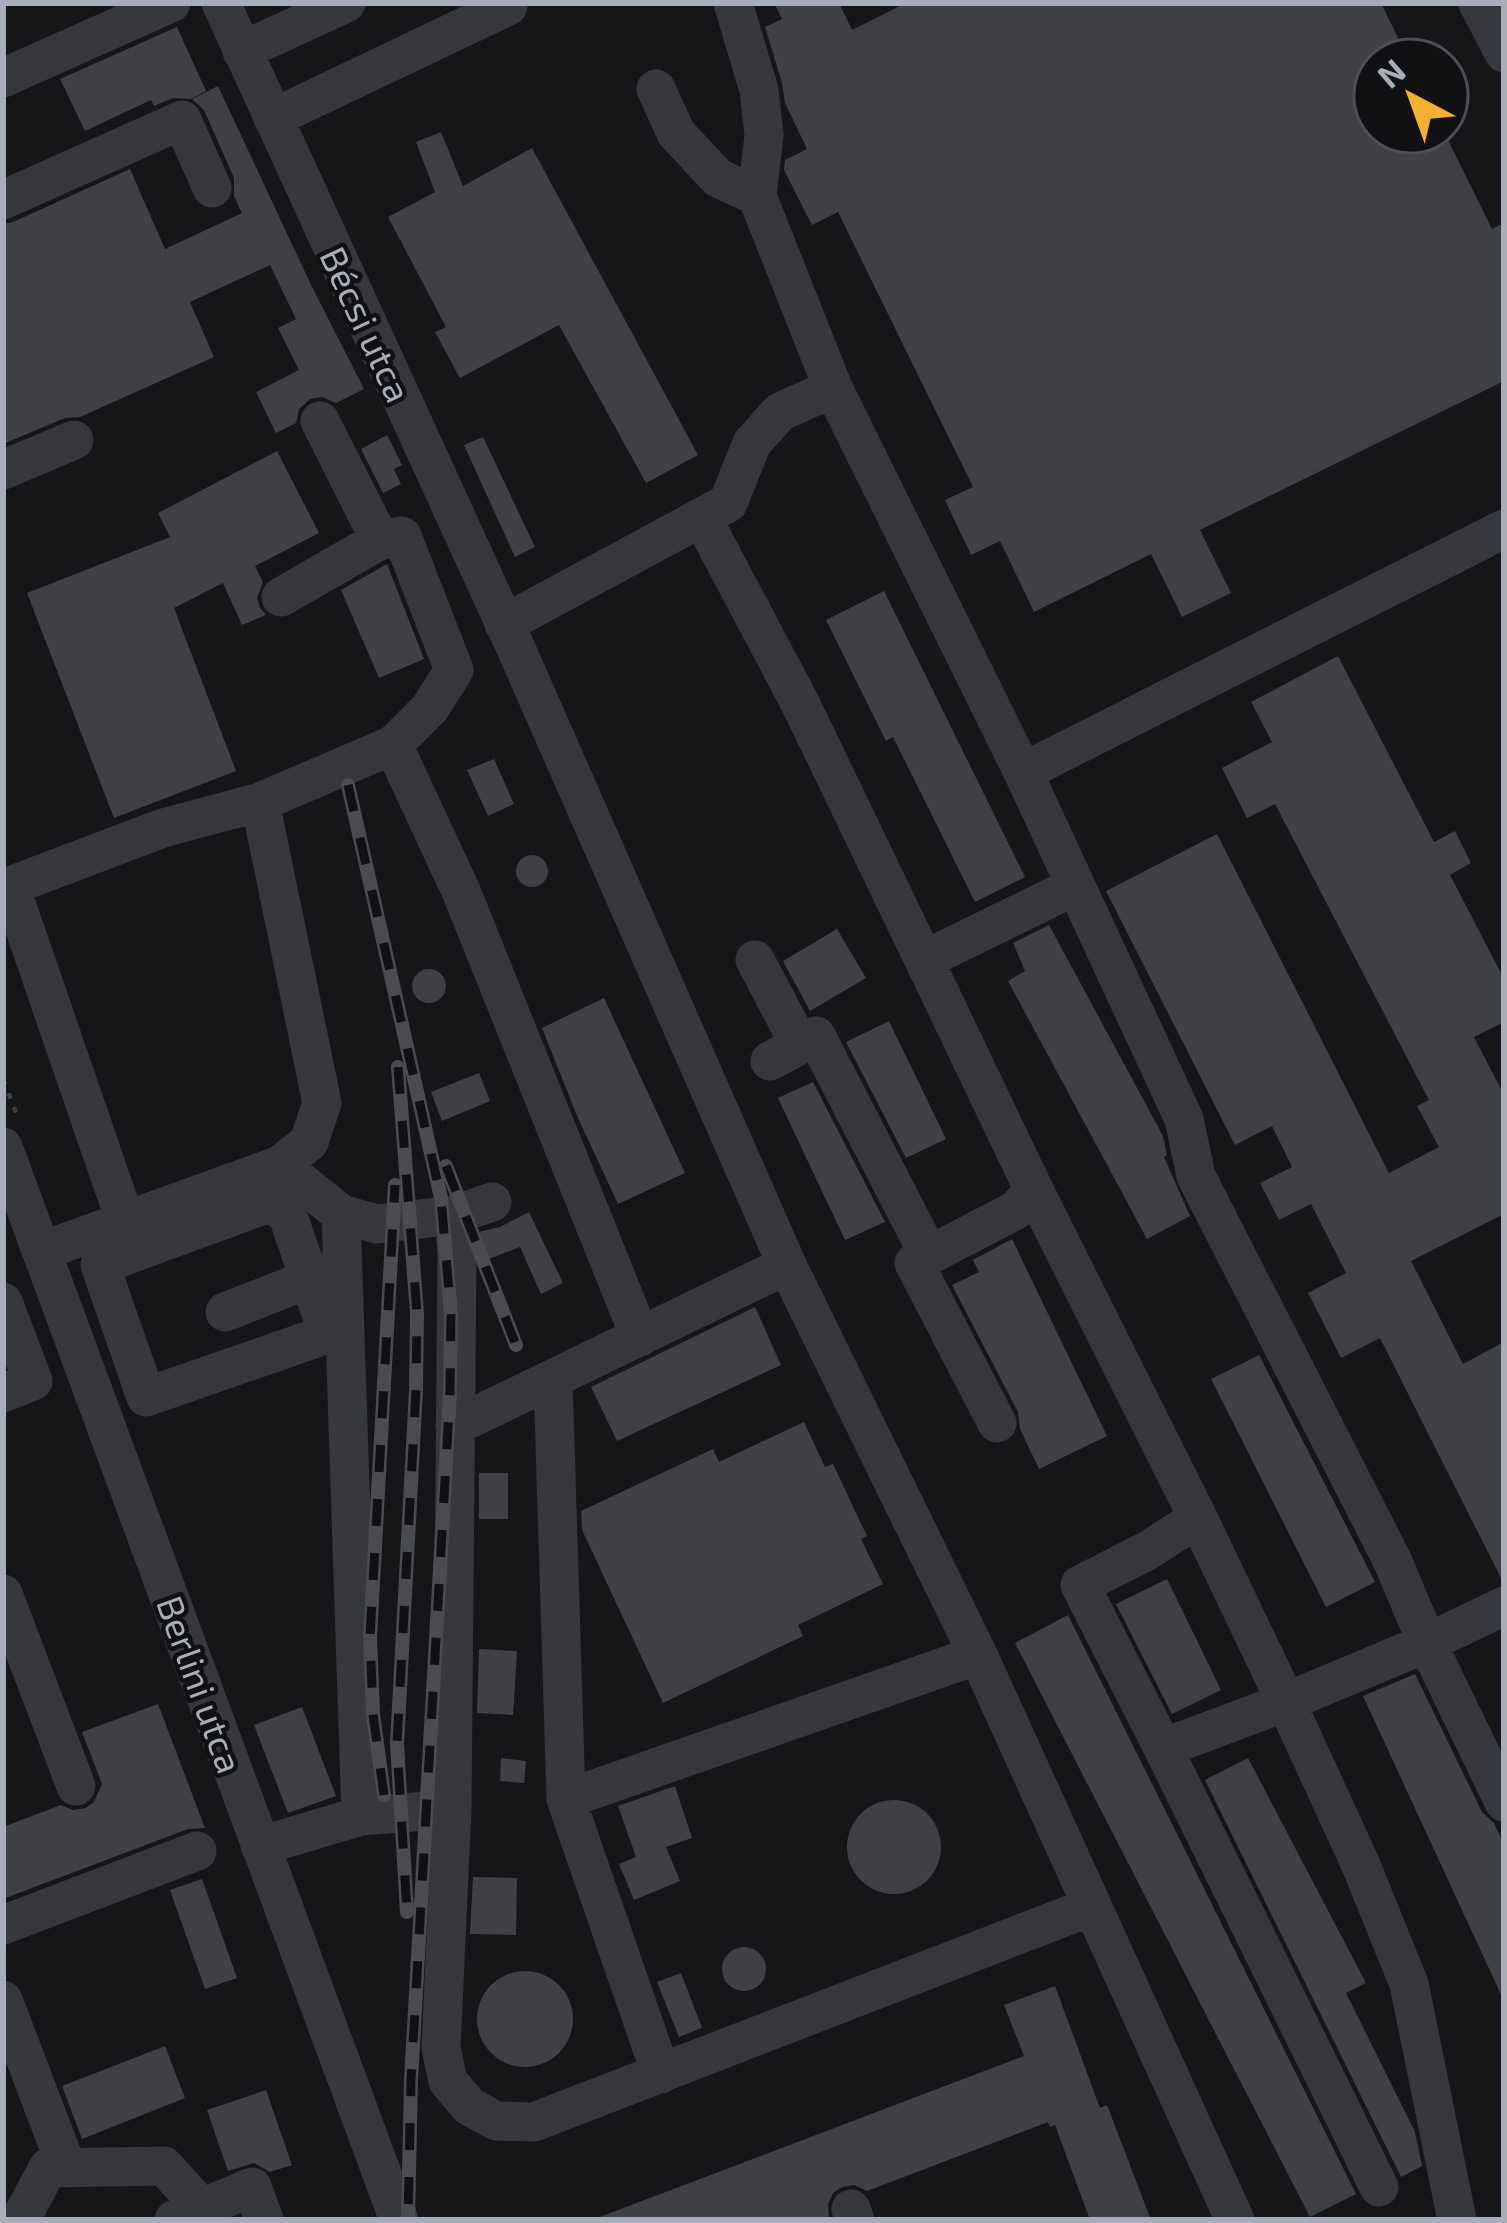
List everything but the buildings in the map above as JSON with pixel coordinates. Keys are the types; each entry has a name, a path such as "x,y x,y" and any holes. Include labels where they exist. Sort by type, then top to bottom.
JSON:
{"street":[{"path":"6,69 171,3"},
{"name":"Bécsi utca","path":"221,3 509,634 788,1265 978,1655 1235,2220"},
{"path":"242,51 346,3"},
{"path":"273,118 507,3"},
{"path":"733,3 759,90 764,134 757,196 832,388 1023,772 1184,1119 1196,1176 1393,1562 1504,1802"},
{"path":"1478,3 1504,53"},
{"path":"656,89 676,134 718,178 757,196"},
{"path":"3,200 182,120 212,188"},
{"path":"509,634 728,503 752,442 780,412 832,388"},
{"path":"320,421 380,540"},
{"path":"3,470 74,440"},
{"path":"702,518 800,703 1198,1518 1360,1863 1408,1984 1456,2220"},
{"path":"1023,772 1504,529"},
{"path":"125,1220 6,877 260,802 392,745 430,708 454,670 402,536 380,540 281,597"},
{"path":"392,745 461,890 640,1337"},
{"path":"260,802 341,1214 326,1272 325,1324 316,1338 146,1397 100,1265 268,1203 287,1214 326,1272 362,1816"},
{"path":"924,960 1075,886"},
{"path":"755,960 785,1053 816,1036 929,1255"},
{"path":"42,1251 280,1165 309,1142 322,1103"},
{"name":"Berlini utca","path":"3,1147 399,2220"},
{"path":"280,1165 341,1214 377,1224 454,1215 492,1202"},
{"path":"998,1423 914,1263 1016,1210 1034,1190"},
{"path":"454,1215 452,1809 441,2048 448,2081 469,2105 496,2121 534,2122 1090,1907"},
{"path":"455,1426 788,1265"},
{"path":"225,1312 326,1272"},
{"path":"3,1302 33,1381 3,1393"},
{"path":"554,1379 566,1799 661,2074"},
{"path":"1198,1518 1080,1585 1378,2187"},
{"path":"3,1594 76,1786"},
{"path":"1163,1748 1286,1702 1504,1606"},
{"path":"566,1799 978,1655"},
{"path":"260,1846 362,1816 452,1809"},
{"path":"3,1925 196,1851"},
{"path":"3,2000 67,2168"},
{"path":"20,2220 48,2168 164,2166 215,2177 203,2208"},
{"path":"203,2208 252,2187 264,2220"}],"railway":[{"path":"348,785 441,1198 451,1315 411,2080 408,2220"},
{"path":"398,1067 417,1313 397,1744 407,1912"},
{"path":"446,1166 516,1345"},
{"path":"384,1795 373,1714 370,1637 395,1185"}]}
